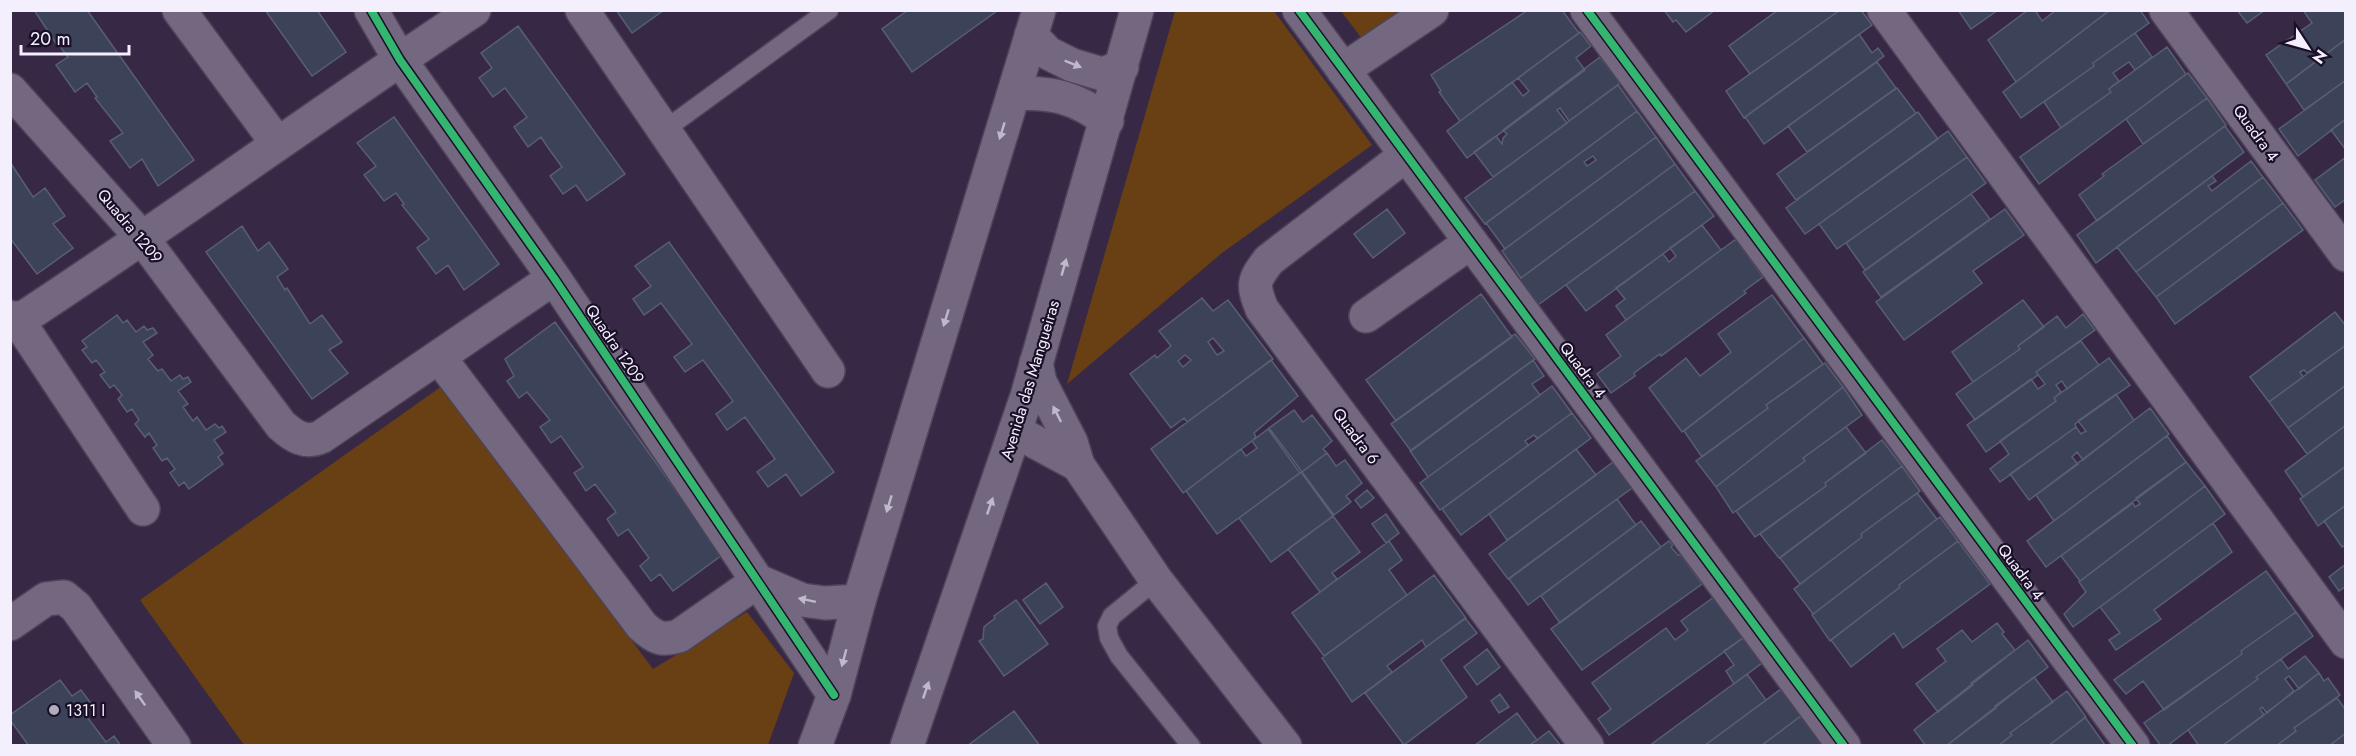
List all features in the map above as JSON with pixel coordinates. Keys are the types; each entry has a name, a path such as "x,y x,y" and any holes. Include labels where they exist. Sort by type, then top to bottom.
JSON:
{"street":[{"path":"178,10 277,143"},
{"name":"Quadra 1209","path":"371,10 400,60 554,278 834,695"},
{"path":"143,509 14,318 26,316 143,239 277,143 474,10"},
{"path":"582,10 828,371"},
{"name":"Avenida das Mangueiras","path":"907,746 1015,431 1107,121 1137,10"},
{"name":"Quadra 4","path":"1299,10 1844,746"},
{"path":"1343,70 1432,10"},
{"name":"Quadra 4","path":"1587,10 2133,746"},
{"path":"1884,10 2346,642"},
{"name":"Quadra 4","path":"2166,10 2346,255"},
{"path":"1035,23 1048,53 1072,65 1102,74 1122,67"},
{"path":"815,746 834,695 859,602 1035,23"},
{"name":"Quadra 1209","path":"10,90 143,239 281,425 299,438 312,440 321,436 554,278"},
{"path":"1014,94 1039,92 1071,100 1091,109 1107,121"},
{"name":"Quadra 6","path":"1407,155 1269,260 1256,278 1254,289 1262,309 1587,746"},
{"path":"1366,316 1471,242"},
{"path":"439,357 642,626 653,636 665,640 679,636 758,581 802,600 825,603 859,602"},
{"path":"1036,363 1040,382 1071,442 1078,465 1156,580 1285,746"},
{"path":"1015,431 1078,465"},
{"path":"10,624 46,599 64,597 76,607 174,746"}],"lane":[{"path":"663,131 829,10"},
{"path":"1156,580 1112,615 1107,626 1109,638 1119,656 1191,746"}],"shaded area":[{"path":"1175,11 1274,11 1372,145 1222,253 1067,384"},
{"path":"1341,11 1401,11 1362,39"},
{"path":"442,386 653,669 747,612 794,673 768,745 244,745 140,600"}],"building":[{"path":"34,10 87,10 194,160 158,186 142,159 130,168 110,141 123,133 95,98 97,97 87,83 75,92 56,65 68,57 57,45"},
{"path":"265,10 317,10 346,52 312,76"},
{"path":"616,10 664,10 632,33"},
{"path":"908,10 997,11 912,72 882,29"},
{"path":"1528,10 1562,10 1579,33 1460,121 1439,92 1441,91 1431,75"},
{"path":"1664,10 1715,10 1686,32 1676,20 1673,22"},
{"path":"1778,10 1840,10 1750,74 1729,46"},
{"path":"1840,10 1861,10 1872,25 1744,118 1726,91"},
{"path":"1958,10 1998,10 1971,29"},
{"path":"2028,10 2035,10 2042,21 2056,10 2110,10 2016,82 1988,40"},
{"path":"2110,10 2140,10 2149,23 2021,118 2003,92"},
{"path":"2237,10 2265,10 2247,23"},
{"path":"2303,10 2346,10 2346,39 2286,84 2266,55 2312,23"},
{"path":"518,26 625,174 587,201 576,185 563,194 550,176 562,167 541,137 528,147 514,127 527,117 505,88 493,97 479,78 492,68 481,53"},
{"path":"1580,32 1591,46 1576,58 1585,70 1467,158 1447,131 1512,82 1523,96 1529,91 1518,78"},
{"path":"2135,33 2152,57 2135,70 2129,62 2113,73 2119,81 2109,89 2111,92 2061,128 2044,102"},
{"path":"1859,34 1872,53 1878,48 1884,56 1764,144 1745,117"},
{"path":"2346,39 2346,80 2304,110 2286,84"},
{"path":"2167,47 2186,74 2039,184 2020,157 2111,92 2109,89"},
{"path":"1600,57 1620,83 1569,121 1560,108 1557,110 1567,123 1493,177 1474,152 1496,136 1502,144 1507,134 1503,130"},
{"path":"1877,62 1896,88 1807,152 1788,126"},
{"path":"2188,73 2207,98 2143,144 2126,119"},
{"path":"2346,80 2346,119 2298,156 2279,129"},
{"path":"1618,85 1637,111 1485,224 1465,198"},
{"path":"1897,88 1916,113 1796,200 1777,174"},
{"path":"2207,98 2226,125 2097,221 2079,195 2104,176 2102,174"},
{"path":"1637,111 1656,137 1505,249 1486,223","holes":["1593,156 1596,160 1587,166 1584,162"]},
{"path":"1918,112 1938,139 1805,234 1786,208"},
{"path":"394,117 499,264 464,290 448,265 436,274 417,248 429,239 402,205 404,204 396,193 384,201 364,175 376,166 357,143"},
{"path":"2346,119 2346,150 2331,130"},
{"path":"2225,126 2244,152 2096,263 2077,235"},
{"path":"1948,131 1967,157 1837,249 1819,224"},
{"path":"1656,137 1675,164 1521,278 1502,251"},
{"path":"1967,157 1986,183 1865,270 1846,243"},
{"path":"2346,157 2346,199 2335,207 2315,180"},
{"path":"2251,161 2263,177 2136,272 2117,247 2212,176 2216,181 2208,186 2212,191"},
{"path":"10,162 33,197 45,188 65,216 53,224 73,248 37,274 10,238"},
{"path":"1675,164 1695,191 1538,305 1518,280"},
{"path":"2263,177 2283,203 2156,297 2136,272"},
{"path":"1695,191 1714,216 1586,311 1566,285"},
{"path":"1971,194 1990,219 1881,297 1863,272"},
{"path":"2283,203 2303,230 2175,324 2156,297"},
{"path":"1387,209 1405,233 1373,258 1354,234"},
{"path":"2005,209 2024,235 1973,271 1982,283 1904,340 1876,302"},
{"path":"1702,225 1721,250 1626,320 1616,306 1625,299 1616,288 1663,254 1669,262 1676,256 1670,248"},
{"path":"242,226 258,251 269,242 288,269 277,277 285,290 287,288 310,324 322,315 342,342 329,350 348,373 312,399 206,252"},
{"path":"1736,239 1763,277 1744,291 1746,293 1661,356 1660,354 1634,373 1635,376 1611,393 1597,374 1621,356 1606,335"},
{"path":"669,242 834,472 801,496 786,474 768,487 757,472 775,459 745,417 727,430 716,414 733,401 703,360 685,372 674,357 692,344 661,303 644,315 633,299 651,286 635,266"},
{"path":"1481,294 1512,337 1396,421 1366,380"},
{"path":"1772,295 1804,338 1682,432 1649,388 1686,358 1700,376 1731,352 1718,334"},
{"path":"1202,298 1213,311 1228,300 1273,359 1187,422 1184,418 1171,428 1130,374 1155,355 1157,358 1171,346 1159,331","holes":["1213,338 1224,351 1217,355 1208,342","1185,355 1191,360 1183,367 1178,361"]},
{"path":"2023,300 2044,327 2018,346 2020,349 1973,382 1952,352"},
{"path":"2335,312 2346,326 2346,345 2307,373 2304,370 2300,372 2303,377 2269,402 2250,377"},
{"path":"2083,314 2095,330 2036,372 2038,375 1975,420 1956,394 2020,349 2018,346 2057,316 2066,328"},
{"path":"117,315 123,323 127,320 136,332 144,326 147,330 153,328 157,333 143,342 153,355 148,359 158,371 162,369 171,381 180,375 183,379 188,377 191,382 178,391 188,404 183,407 193,421 197,417 206,430 215,424 219,428 222,426 226,432 214,440 223,453 218,457 223,464 189,489 184,482 179,486 170,473 175,469 167,458 162,461 153,448 157,445 149,433 145,437 135,424 139,420 132,409 127,412 118,399 122,395 114,385 110,388 100,375 105,372 96,360 92,363 82,350 87,347 82,341"},
{"path":"555,322 722,555 673,591 660,574 651,581 640,566 649,558 628,529 618,536 607,519 616,512 595,484 586,491 574,473 583,467 561,436 551,443 540,427 550,420 527,392 519,398 507,381 514,376 505,359"},
{"path":"1515,334 1535,359 1411,451 1391,424"},
{"path":"1804,338 1823,364 1766,405 1768,408 1702,457 1684,431"},
{"path":"2081,341 2099,365 2067,389 2062,381 2056,385 2061,392 2054,398 2056,401 1986,452 1967,425 2031,379 2038,389 2045,384 2036,372"},
{"path":"2346,345 2346,385 2288,428 2269,402"},
{"path":"2109,358 2130,385 2000,482 1990,469 2009,454 2000,441 2056,401 2054,398"},
{"path":"1271,360 1298,396 1254,433 1256,437 1252,441 1183,493 1151,449"},
{"path":"1533,360 1544,376 1532,384 1540,395 1428,477 1410,451"},
{"path":"1825,363 1843,387 1716,487 1696,461 1768,408 1766,405"},
{"path":"2346,385 2346,425 2307,454 2288,428"},
{"path":"1552,386 1572,413 1539,437 1534,435 1525,441 1528,445 1526,447 1440,510 1420,483"},
{"path":"1843,387 1862,415 1803,458 1805,461 1733,513 1716,487"},
{"path":"2116,394 2134,420 2083,460 2077,452 2072,457 2078,464 2029,500 2010,474 2076,427 2081,434 2086,431 2078,421"},
{"path":"2150,408 2169,434 2054,521 2036,495"},
{"path":"1294,410 1303,422 1312,415 1332,441 1323,449 1327,453 1302,472 1269,428"},
{"path":"1572,413 1591,438 1461,535 1442,509"},
{"path":"2346,425 2346,466 2303,497 2285,471"},
{"path":"1846,427 1866,453 1825,483 1826,486 1755,537 1736,511 1805,461 1803,458"},
{"path":"1268,429 1300,473 1217,534 1186,491 1241,449 1246,456 1257,448 1252,441"},
{"path":"2167,436 2186,462 2046,567 2027,541"},
{"path":"1882,440 1902,466 1779,558 1760,534 1826,486 1825,483"},
{"path":"1576,449 1596,475 1507,540 1489,514"},
{"path":"1327,453 1336,466 1345,460 1362,483 1346,496 1351,502 1334,515 1302,472"},
{"path":"1613,462 1632,488 1508,579 1489,554"},
{"path":"2186,462 2205,486 2080,581 2061,556 2133,503 2135,507 2140,504 2136,498"},
{"path":"1902,466 1920,491 1861,534 1862,537 1800,584 1780,558"},
{"path":"2346,466 2346,505 2318,526 2300,499"},
{"path":"1301,472 1333,516 1271,562 1239,518"},
{"path":"2205,486 2225,514 2073,627 2064,614 2086,592 2079,582"},
{"path":"1367,490 1374,498 1361,508 1355,500"},
{"path":"1917,493 1937,519 1813,614 1794,589 1862,537 1861,534"},
{"path":"1617,499 1636,525 1528,605 1509,579"},
{"path":"2346,505 2346,545 2342,547 2324,521"},
{"path":"1386,514 1399,533 1386,543 1372,524"},
{"path":"1333,516 1360,552 1332,573 1337,579 1320,592 1288,549"},
{"path":"1940,517 1958,541 1830,641 1812,615"},
{"path":"1641,521 1661,547 1560,623 1541,596"},
{"path":"2213,523 2232,552 2154,610 2161,619 2116,650 2109,640 2120,633 2100,607"},
{"path":"1389,541 1402,560 1389,570 1407,595 1324,656 1292,613"},
{"path":"1669,541 1673,545 1671,547 1678,555 1681,555 1702,584 1582,670 1551,629"},
{"path":"1958,541 1990,584 1903,648 1894,633 1851,667 1831,640"},
{"path":"2346,564 2346,586 2339,591 2329,577"},
{"path":"2266,571 2296,612 2164,710 2143,681 2126,694 2114,680"},
{"path":"1434,575 1466,618 1426,647 1422,640 1387,666 1392,672 1352,702 1322,658"},
{"path":"1046,583 1063,607 1040,624 1023,600"},
{"path":"1714,597 1743,638 1609,735 1598,719 1611,709 1592,683 1666,628 1675,640 1688,630 1681,621"},
{"path":"1016,600 1048,644 1004,676 979,641 983,639 984,627 995,618 994,616"},
{"path":"2296,612 2313,636 2167,746 2161,746 2144,723 2242,654 2241,651"},
{"path":"1465,618 1477,633 1441,660 1467,697 1404,745 1365,693"},
{"path":"1997,623 2004,632 2002,634 2015,650 1971,683 1973,685 1938,712 1916,684 1946,661 1937,649 1962,630 1972,642"},
{"path":"1743,638 1762,663 1734,684 1726,671 1734,665 1724,651"},
{"path":"2028,640 2048,667 1946,746 1926,746 1914,730"},
{"path":"1487,649 1500,667 1477,685 1464,667"},
{"path":"2305,656 2319,673 2299,689 2289,676 2285,679 2294,691 2267,713 2262,707 2260,709 2264,715 2222,746 2199,746 2188,730 2258,679 2256,677 2281,659 2288,669"},
{"path":"2319,673 2324,681 2328,678 2340,695 2294,728 2296,731 2276,746 2222,746"},
{"path":"1747,674 1766,700 1704,746 1649,746"},
{"path":"2034,677 2053,702 2010,733 2012,735 1998,746 1946,746"},
{"name":"1311 I","path":"60,680 72,696 81,690 93,706 84,713 106,742 114,736 121,746 29,746 10,720 10,715"},
{"path":"1781,689 1802,715 1761,746 1704,746"},
{"path":"2067,691 2086,717 2048,746 1998,746 2012,735 2010,733"},
{"path":"1500,694 1509,707 1499,713 1491,701"},
{"path":"2337,698 2346,710 2346,733 2329,746 2276,746 2296,731 2294,728"},
{"path":"1014,711 1040,746 967,746"},
{"path":"1517,713 1537,740 1528,746 1474,746"},
{"path":"1801,716 1821,743 1817,746 1761,746"},
{"path":"2085,717 2105,745 2048,746 2072,728"},
{"path":"1549,731 1561,746 1528,746 1537,740"},
{"path":"2346,733 2346,746 2329,746"}],"cycle path":[{"path":"371,10 400,60 554,278 834,695"},
{"path":"1299,10 1844,746"},
{"path":"1587,10 2133,746"}],"place":[{"name":"1311 I","path":"54,710"}]}
